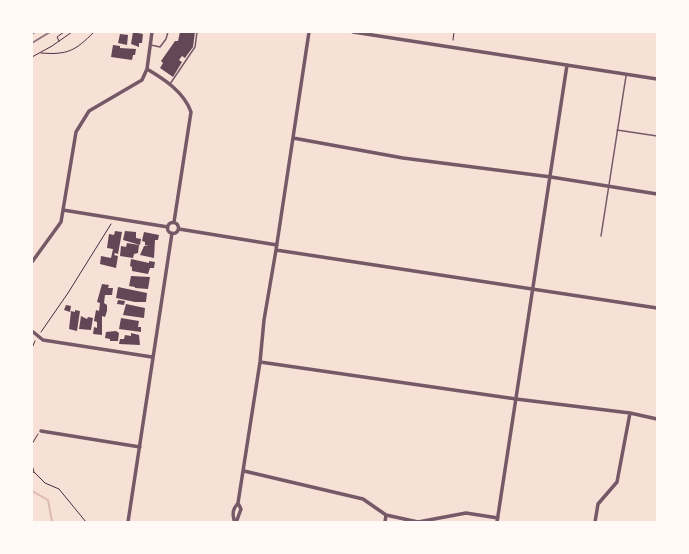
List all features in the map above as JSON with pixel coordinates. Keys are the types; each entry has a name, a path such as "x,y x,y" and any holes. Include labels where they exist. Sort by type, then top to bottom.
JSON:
{"street":[{"path":"32,262 61,222 76,132 89,111 142,80 147,69 152,32"},
{"path":"238,503 260,362 264,320 277,245 309,32"},
{"path":"353,32 657,79"},
{"path":"244,471 363,499 386,515 418,522 466,514 498,520 567,65"},
{"path":"147,69 170,84 186,103 191,112 174,222"},
{"path":"293,138 404,158 551,177 657,194"},
{"path":"63,210 168,226"},
{"path":"168,226 171,222 174,222"},
{"path":"174,222 178,224 179,229"},
{"path":"168,226 169,232 172,233"},
{"path":"179,229 277,245"},
{"path":"172,233 176,233 179,229"},
{"path":"128,522 172,233"},
{"path":"276,250 657,308"},
{"path":"32,330 42,340 152,357"},
{"path":"260,362 516,399 630,413 657,419"},
{"path":"595,522 598,504 617,482 630,413"},
{"path":"40,431 140,447"},
{"path":"386,515 386,522"}],"lane":[{"path":"151,45 160,46 164,44 168,32"},
{"path":"170,84 195,47 197,32"},
{"path":"601,236 626,74"},
{"path":"617,130 657,136"}],"path":[{"path":"60,41 57,37 64,32"},
{"path":"32,57 41,53 72,32"},
{"path":"41,53 71,52 94,32"},
{"path":"453,40 454,32"},
{"path":"32,348 38,336 90,259 114,218"},
{"path":"32,444 40,431"},
{"path":"32,465 33,473 45,483 59,489 86,522"}],"building":[{"path":"133,32 143,34 142,43 139,43 139,47 131,44"},
{"path":"180,32 195,32 193,47 185,58 182,56 179,60 182,62 173,77 160,68 163,63 161,61 175,41 178,41"},
{"path":"120,34 128,35 127,45 118,43"},
{"path":"113,45 120,46 120,48 136,49 132,60 111,57"},
{"path":"115,231 122,232 118,254 115,253 114,255 118,256 116,268 100,264 101,256 111,258 113,249 107,248 109,234 114,235"},
{"path":"125,231 136,232 136,238 141,239 140,245 123,240"},
{"path":"144,232 159,235 158,240 155,240 154,258 140,255 144,246 149,245 145,245 145,242 142,241"},
{"path":"127,243 139,245 138,253 134,254 133,258 120,256 121,246 126,247"},
{"path":"131,259 149,263 149,261 155,262 154,268 150,268 148,274 132,271 132,267 130,266"},
{"path":"131,276 150,277 148,289 129,286"},
{"path":"102,284 109,285 108,288 113,288 112,295 105,295 104,303 107,305 107,311 105,317 102,316 102,335 93,334 94,327 97,328 97,322 94,321 96,310 99,311 100,303 97,302"},
{"path":"118,287 147,293 146,302 135,302 116,298"},
{"path":"118,300 125,301 124,305 117,304"},
{"path":"126,304 145,308 144,318 123,315"},
{"path":"66,305 71,306 70,312 64,310"},
{"path":"75,310 80,311 77,331 69,329 71,311 75,312"},
{"path":"81,316 87,319 88,317 93,318 91,330 79,329"},
{"path":"121,318 139,321 138,327 141,327 141,332 119,329"},
{"path":"116,331 119,333 118,341 110,341 110,339 105,338 106,332"},
{"path":"131,333 139,335 140,345 119,344 120,339 124,339 125,335 131,336"}],"waterway":[{"path":"32,491 48,500 52,522"}],"railway":[{"path":"32,43 50,32"}]}
